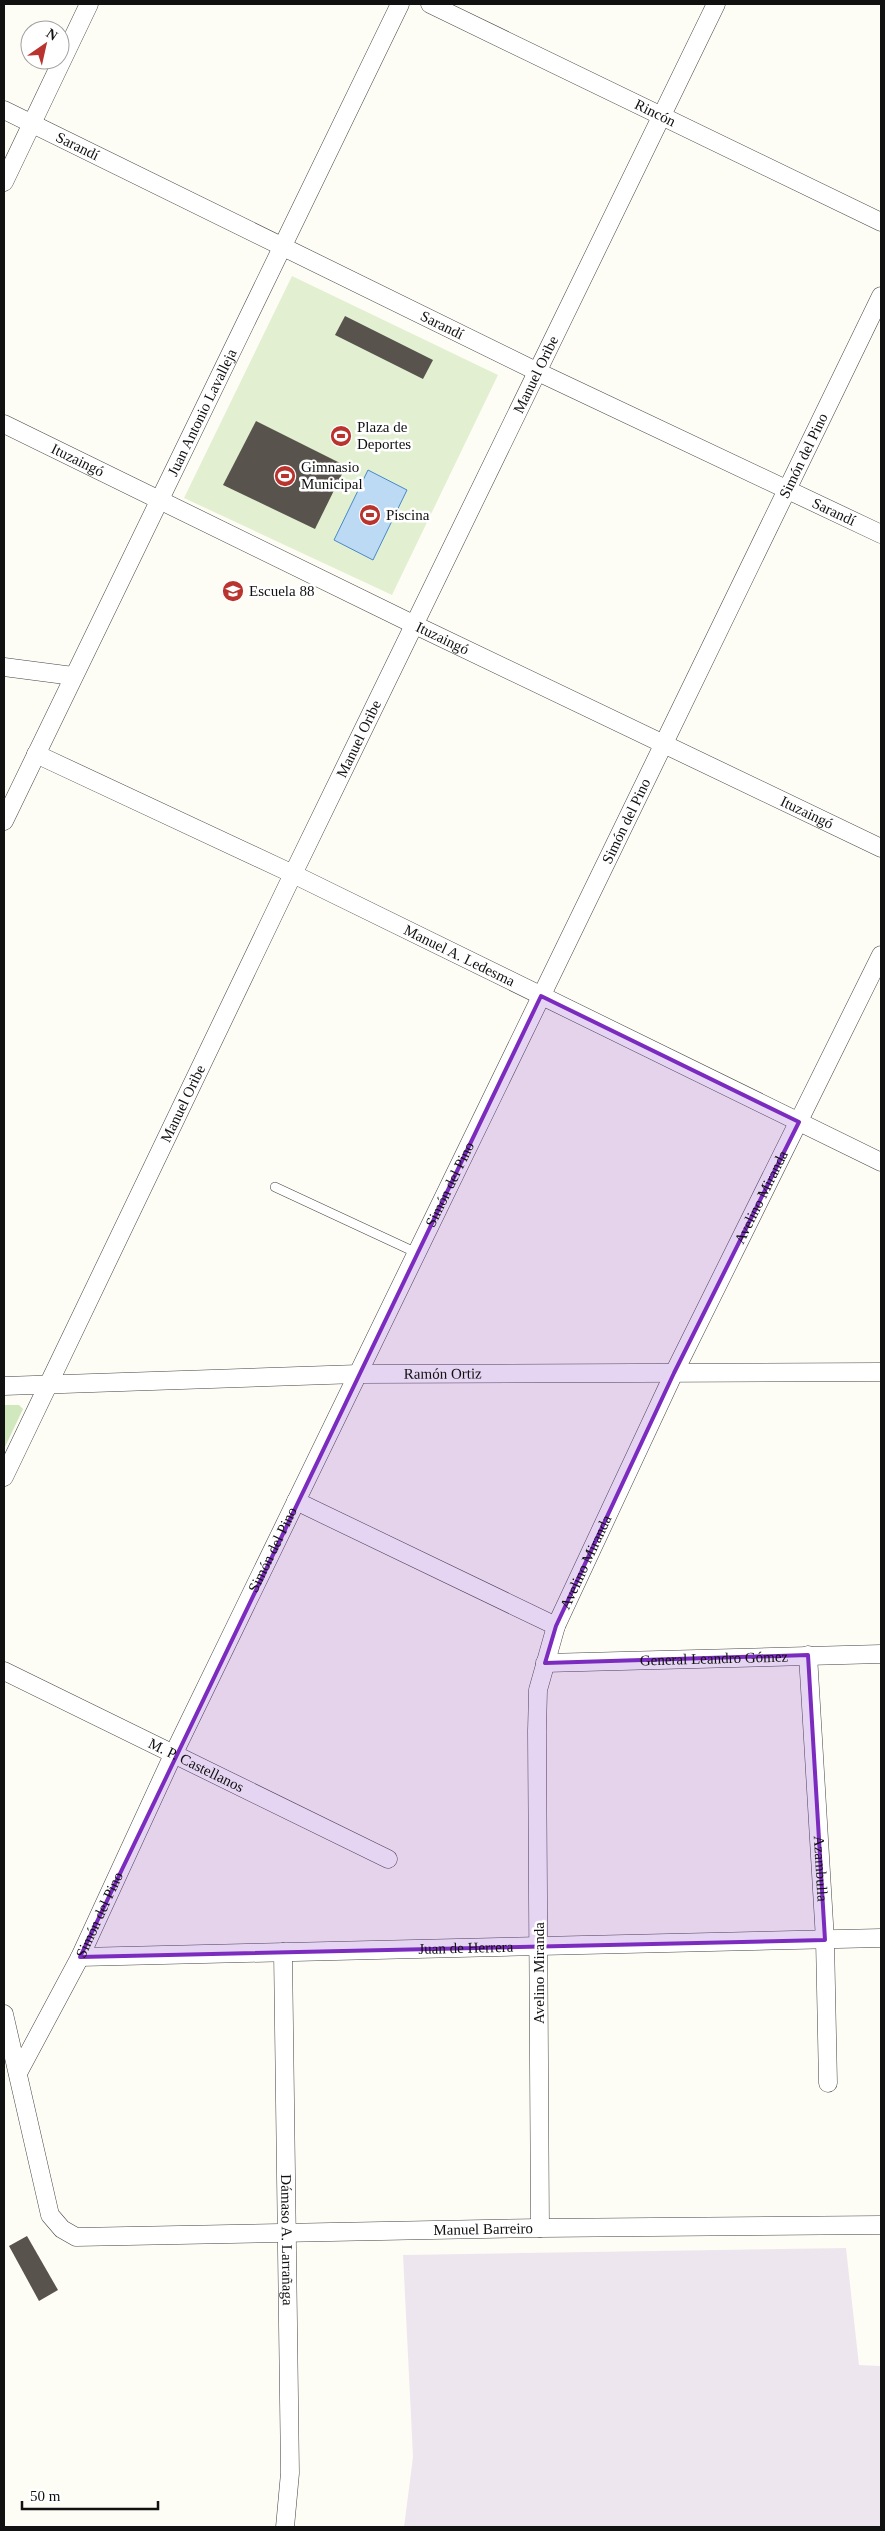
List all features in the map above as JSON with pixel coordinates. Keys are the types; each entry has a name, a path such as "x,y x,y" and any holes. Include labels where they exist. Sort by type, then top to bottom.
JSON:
{"street":[{"path":"4,182 89,4"},
{"name":"Juan Antonio Lavalleja","path":"4,821 400,4"},
{"name":"Rincón","path":"430,4 881,222"},
{"name":"Manuel Oribe","path":"4,1477 293,874 716,4"},
{"name":"Sarandí","path":"4,110 538,372 881,534"},
{"name":"Simón del Pino","path":"18,2073 80,1957 173,1755 541,996 666,743 881,296"},
{"name":"Ituzaingó","path":"4,424 415,625 666,743 881,848"},
{"path":"4,667 73,676"},
{"name":"Manuel A. Ledesma","path":"36,754 293,874 881,1162"},
{"name":"Avelino Miranda","path":"540,2228 537,1731 538,1690 545,1663 556,1626 674,1374 881,955"},
{"name":"Ramón Ortiz","path":"4,1386 358,1374 881,1372"},
{"path":"296,1501 556,1626"},
{"name":"General Leandro Gómez","path":"545,1663 881,1654"},
{"name":"Azambulla","path":"808,1655 825,1940 828,2083"},
{"name":"M. P. Castellanos","path":"4,1670 173,1755 388,1859"},
{"name":"Juan de Herrera","path":"80,1957 881,1938"},
{"name":"Dámaso A. Larrañaga","path":"283,1952 285,2233 290,2473 285,2527"},
{"path":"4,2014 18,2073"},
{"name":"Manuel Barreiro","path":"18,2073 50,2215 62,2229 76,2237 540,2228 881,2224"}],"lane":[{"path":"275,1187 417,1253"}],"highlighted area":[{"path":"541,996 799,1122 674,1373 556,1626 545,1663 808,1655 825,1940 80,1957"}],"shaded area":[{"path":"846,2248 859,2365 881,2366 881,2527 404,2527 413,2457 403,2255"}],"green space":[{"name":"Plaza de Deportes","path":"292,276 498,375 392,595 184,498"},
{"path":"4,1405 19,1405 23,1409 4,1449"}],"water":[{"name":"Piscina","path":"368,470 407,490 373,560 334,540"}],"building":[{"path":"345,316 433,360 423,379 335,335"},
{"name":"Gimnasio Municipal","path":"256,421 346,466 315,529 223,485"},
{"path":"27,2236 58,2290 39,2301 9,2246"}],"place":[{"name":"Plaza de Deportes","path":"341,436"},
{"name":"Gimnasio Municipal","path":"285,476"},
{"name":"Piscina","path":"370,515"},
{"name":"Escuela 88","path":"233,591"}]}
